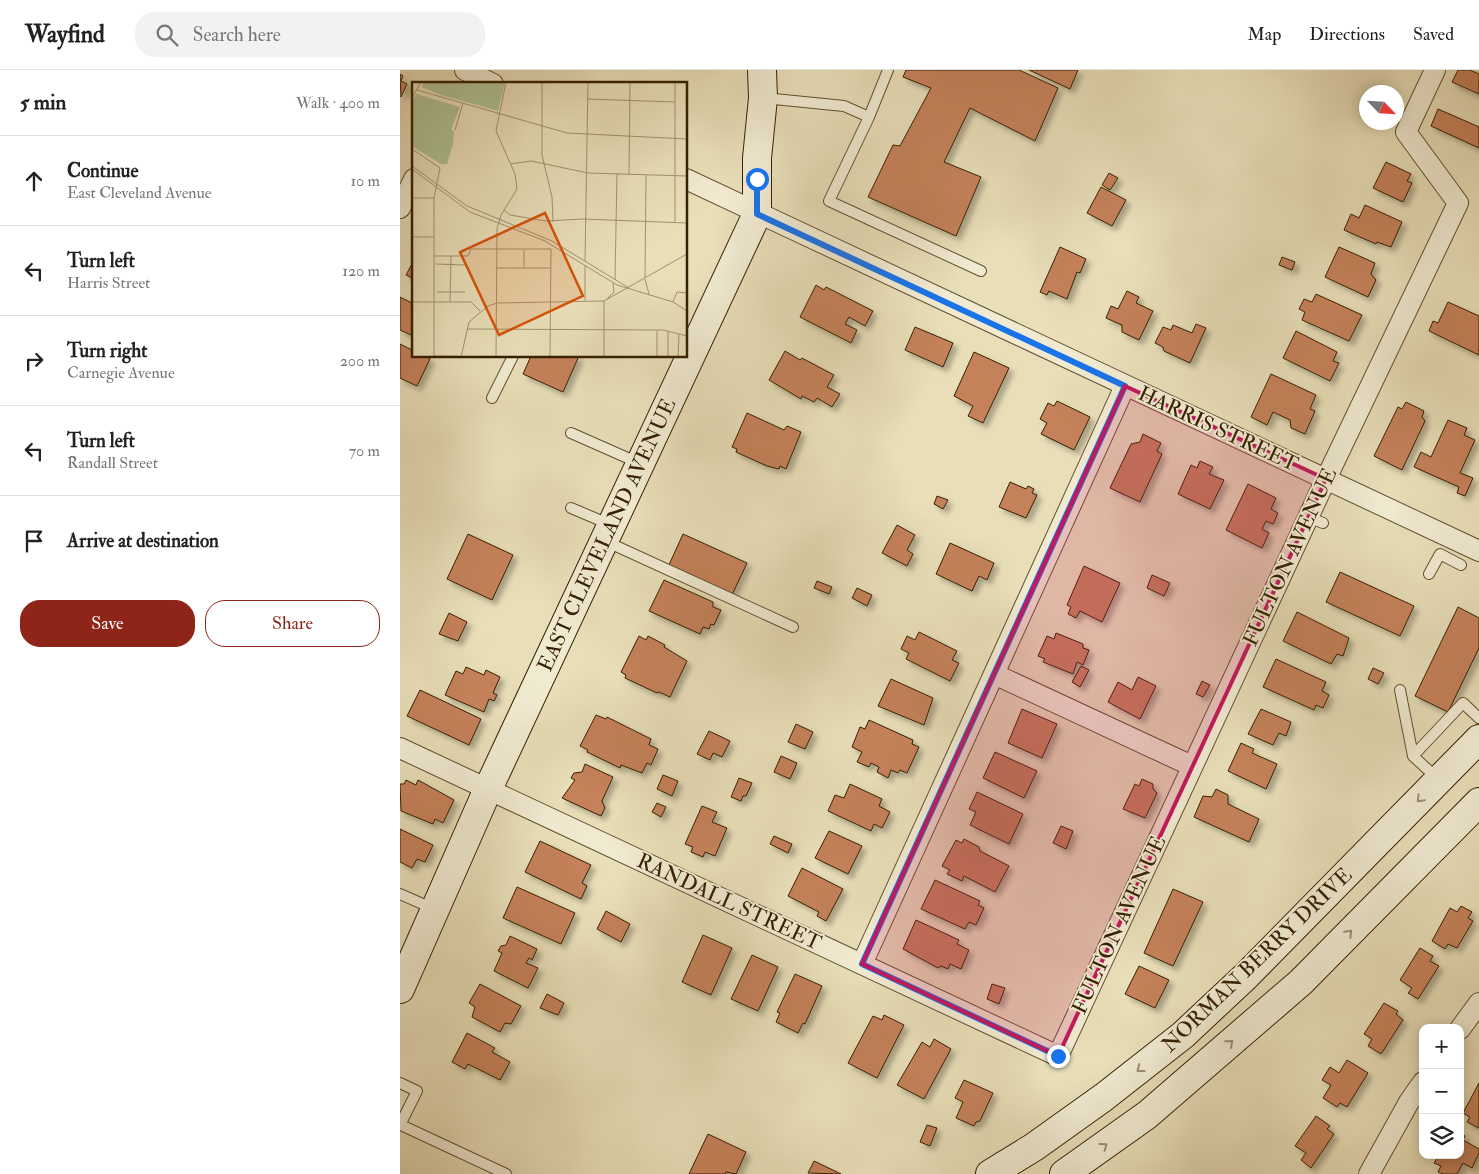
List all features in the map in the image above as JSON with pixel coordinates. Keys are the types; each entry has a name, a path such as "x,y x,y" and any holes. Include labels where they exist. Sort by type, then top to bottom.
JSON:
{"main road":[{"name":"EAST CLEVELAND AVENUE","path":"400,989 488,789 757,214 757,158 763,98 762,70"},
{"name":"NORMAN BERRY DRIVE","path":"990,1174 1034,1147 1104,1097 1183,1035 1246,976 1479,739"},
{"name":"NORMAN BERRY DRIVE","path":"1064,1174 1147,1115 1301,982 1479,802"}],"street":[{"name":"FULTON AVENUE","path":"1058,1056 1192,766 1316,520 1326,480 1458,203 1406,132 1435,70"},
{"path":"465,74 487,82"},
{"name":"HARRIS STREET","path":"688,180 1479,551"},
{"path":"400,208 412,184"},
{"path":"862,964 1125,386"},
{"path":"994,674 1192,766"},
{"name":"RANDALL STREET","path":"400,748 1058,1056"},
{"path":"1464,1024 1479,1003"},
{"path":"1369,1174 1419,1088"}],"lane":[{"path":"888,70 869,117 829,200 981,271"},
{"path":"763,98 844,106 869,117"},
{"path":"492,398 511,358"},
{"path":"571,433 641,464"},
{"path":"570,508 608,533 794,627"},
{"path":"1429,574 1440,554 1460,564"},
{"path":"1400,690 1413,756 1438,780"},
{"path":"1413,756 1463,703 1479,718"},
{"path":"400,894 435,909"},
{"path":"400,1083 417,1091 401,1125 506,1174"}],"highlighted area":[{"path":"1125,386 1326,479 1058,1056 862,964"}],"building":[{"path":"906,70 1019,70 1058,88 1035,141 970,108 944,162 981,177 956,236 868,197 893,145 900,146 931,88 903,77"},
{"path":"1029,70 1078,70 1070,89"},
{"path":"1458,70 1470,70 1479,74 1479,94 1452,82"},
{"path":"400,74 403,76 401,81 407,84 401,97"},
{"path":"1438,109 1479,127 1479,148 1431,126"},
{"path":"1386,162 1411,174 1407,181 1412,183 1403,202 1373,188"},
{"path":"1109,173 1118,178 1110,190 1102,185"},
{"path":"1101,187 1126,200 1112,226 1087,213"},
{"path":"1365,205 1402,222 1391,247 1377,242 1376,244 1344,230 1351,214 1359,218"},
{"path":"1060,247 1086,259 1080,273 1077,272 1067,299 1049,291 1047,295 1040,292"},
{"path":"1339,247 1375,263 1371,274 1376,280 1368,297 1325,277"},
{"path":"1282,257 1295,262 1292,270 1279,265"},
{"path":"412,264 412,278 406,275"},
{"path":"816,285 824,290 826,287 873,311 865,326 849,317 845,324 857,330 851,343 800,317"},
{"path":"1127,291 1139,297 1136,303 1153,311 1139,340 1122,332 1122,325 1106,318 1111,306 1118,309"},
{"path":"1316,294 1362,315 1349,341 1302,320 1305,312 1299,309 1304,299 1312,302"},
{"path":"400,297 412,303 412,335 400,330"},
{"path":"1448,302 1479,316 1479,355 1429,331 1433,321 1438,323"},
{"path":"1196,324 1206,328 1190,363 1164,351 1163,347 1155,343 1163,327 1171,330 1173,325 1192,333"},
{"path":"915,327 953,343 943,367 905,350"},
{"path":"1296,331 1337,352 1333,361 1339,363 1330,381 1283,358"},
{"path":"400,344 412,350 412,358 430,359 417,386 400,378"},
{"path":"785,351 834,375 827,387 840,394 832,407 817,398 814,402 802,396 801,399 769,380"},
{"path":"974,352 1009,368 983,423 968,416 973,406 954,396"},
{"path":"530,358 578,358 563,392 523,374"},
{"path":"1271,374 1316,395 1310,409 1315,411 1305,434 1291,428 1290,420 1273,412 1267,425 1251,417"},
{"path":"1057,401 1090,417 1074,450 1041,434 1047,423 1040,419 1048,403 1054,406"},
{"path":"1406,402 1424,411 1422,417 1425,421 1402,470 1374,456 1398,407 1402,409"},
{"path":"747,413 784,430 787,426 801,432 786,469 780,466 779,469 767,466 736,452 737,449 732,447"},
{"path":"1448,420 1467,428 1464,435 1475,440 1460,473 1473,478 1465,496 1457,493 1459,487 1414,467 1421,452 1431,457"},
{"path":"1143,434 1161,443 1157,451 1162,454 1140,502 1110,488 1131,444 1140,442"},
{"path":"1200,461 1213,467 1209,474 1224,480 1210,509 1178,494 1191,465 1197,468"},
{"path":"1010,482 1026,489 1028,486 1034,489 1032,493 1037,495 1026,518 999,507"},
{"path":"1248,484 1276,498 1271,509 1278,513 1273,524 1266,521 1262,529 1269,533 1262,548 1226,530"},
{"path":"937,496 948,500 943,509 934,504"},
{"path":"897,525 915,535 907,550 913,554 907,566 882,553"},
{"path":"468,534 513,555 492,600 447,579"},
{"path":"683,534 747,563 732,595 668,567"},
{"path":"950,543 994,563 987,580 979,576 972,591 936,574"},
{"path":"1084,566 1120,583 1102,622 1080,611 1076,618 1068,614 1071,607 1067,605"},
{"path":"1340,572 1414,606 1400,636 1326,602"},
{"path":"1152,575 1170,583 1164,596 1147,588"},
{"path":"664,580 713,602 713,607 721,610 714,625 711,624 709,629 703,627 700,634 649,611"},
{"path":"817,581 832,587 829,594 814,588"},
{"path":"857,588 872,595 867,606 852,598"},
{"path":"1458,607 1479,618 1479,648 1448,712 1415,696"},
{"path":"1297,612 1349,638 1343,656 1337,654 1331,664 1283,641"},
{"path":"449,613 467,622 458,641 439,634"},
{"path":"919,632 957,651 952,660 959,663 950,681 906,659 909,653 901,649 907,636 915,640"},
{"path":"1056,633 1083,644 1083,648 1089,650 1083,665 1077,662 1073,674 1043,662 1045,659 1038,656 1047,636 1054,639"},
{"path":"639,636 646,640 648,636 665,645 664,647 687,661 670,697 625,678 626,675 621,672"},
{"path":"1276,659 1326,682 1322,691 1329,695 1323,708 1316,705 1314,710 1263,687"},
{"path":"1081,666 1089,670 1080,687 1072,682"},
{"path":"466,667 484,675 486,670 500,677 493,693 497,695 494,701 489,699 484,712 445,695 456,671 463,674"},
{"path":"1373,668 1384,673 1378,684 1368,679"},
{"path":"1138,677 1156,686 1140,719 1108,702 1118,682 1132,690"},
{"path":"891,679 933,698 924,725 878,706"},
{"path":"1202,681 1210,685 1203,697 1196,694"},
{"path":"420,690 481,719 469,745 407,716"},
{"path":"1022,709 1057,724 1042,758 1008,743"},
{"path":"1261,709 1291,722 1286,736 1279,733 1273,745 1248,734"},
{"path":"596,715 606,719 607,717 651,739 649,745 658,749 651,765 647,763 642,773 621,765 620,768 587,752 588,750 580,746"},
{"path":"869,720 913,740 912,744 919,747 907,773 900,770 898,773 891,770 888,778 877,772 879,767 871,763 869,767 857,762 862,752 852,747 860,727 865,729"},
{"path":"796,724 813,732 805,749 788,742"},
{"path":"709,731 730,741 722,757 713,753 710,760 697,754"},
{"path":"1241,743 1254,749 1252,753 1277,764 1266,789 1228,771"},
{"path":"995,752 1037,771 1024,798 983,778"},
{"path":"781,756 797,763 790,779 774,772"},
{"path":"585,764 613,777 602,801 605,808 601,816 562,798 575,780 571,778 574,773 582,772"},
{"path":"663,775 678,781 672,796 657,789"},
{"path":"739,778 752,783 746,796 743,796 741,801 731,797"},
{"path":"1142,779 1153,784 1153,789 1157,793 1145,818 1123,809 1135,784 1139,786"},
{"path":"406,780 416,785 418,780 454,800 443,823 435,819 433,824 401,811 400,784 404,784"},
{"path":"850,784 882,799 879,806 890,812 882,828 874,824 871,831 828,811 835,795 844,798"},
{"path":"1216,789 1228,795 1228,804 1259,819 1249,842 1194,817 1203,796 1212,797"},
{"path":"977,792 1023,814 1009,844 970,825 976,812 969,809"},
{"path":"657,803 666,807 661,817 652,812"},
{"path":"702,806 717,812 712,822 727,828 715,856 705,852 703,857 691,852 693,847 685,844"},
{"path":"1061,826 1073,831 1066,849 1053,843"},
{"path":"400,829 433,845 425,862 417,859 412,868 400,862"},
{"path":"829,831 862,846 848,874 815,858"},
{"path":"774,836 792,844 788,853 770,844"},
{"path":"964,839 979,847 980,851 1009,866 995,892 964,876 962,881 947,874 950,870 942,866 956,840 962,843"},
{"path":"540,841 591,865 582,883 587,886 581,899 525,872"},
{"path":"802,868 843,889 826,921 817,916 819,912 788,896"},
{"path":"935,880 980,901 978,905 984,908 976,925 969,922 965,929 921,909"},
{"path":"517,887 575,913 561,944 503,918"},
{"path":"1173,889 1203,902 1173,966 1144,953"},
{"path":"1461,906 1472,912 1468,918 1473,921 1457,948 1448,944 1445,949 1432,941 1450,908 1457,912"},
{"path":"606,911 630,924 621,942 597,929"},
{"path":"916,920 959,940 957,944 969,950 961,969 950,964 948,969 941,966 938,968 903,949"},
{"path":"703,935 732,948 711,995 682,982"},
{"path":"510,936 537,949 532,960 529,958 526,963 538,968 528,988 494,971 502,953 498,951 501,946 506,945"},
{"path":"1420,948 1433,956 1430,961 1439,966 1418,999 1408,993 1412,988 1400,980"},
{"path":"752,955 778,967 758,1011 731,999"},
{"path":"1139,966 1169,980 1155,1008 1125,994"},
{"path":"795,974 822,986 805,1024 803,1023 798,1033 776,1022 780,1013 777,1012"},
{"path":"480,984 521,1006 511,1024 505,1023 500,1032 472,1017 475,1007 469,1003"},
{"path":"992,984 1005,988 999,1004 987,999"},
{"path":"547,994 564,1003 558,1015 540,1008"},
{"path":"1384,1003 1398,1011 1396,1014 1403,1020 1381,1054 1368,1046 1372,1039 1364,1034"},
{"path":"884,1015 904,1025 877,1078 848,1063 873,1016 882,1020"},
{"path":"467,1033 495,1048 492,1052 510,1062 500,1080 468,1064 465,1069 452,1062"},
{"path":"934,1039 951,1049 924,1099 897,1085 922,1042 930,1047"},
{"path":"1347,1060 1368,1073 1347,1107 1340,1103 1337,1107 1323,1098 1331,1085 1322,1080 1330,1067 1339,1073"},
{"path":"964,1080 993,1093 980,1121 976,1122 974,1126 956,1118 963,1102 955,1098"},
{"path":"1479,1083 1479,1128 1467,1122 1470,1117 1464,1114"},
{"path":"1316,1116 1330,1126 1327,1129 1334,1134 1311,1168 1301,1160 1306,1153 1295,1146"},
{"path":"927,1125 937,1128 930,1146 920,1142"},
{"path":"708,1134 746,1152 736,1174 726,1172 725,1174 689,1174"},
{"path":"1464,1141 1479,1149 1472,1168 1463,1163 1457,1174 1438,1172 1441,1166 1434,1163 1436,1159 1464,1159"},
{"path":"814,1161 841,1174 808,1173"}],"route":[{"path":"757,179 757,214 1125,386 862,964 1058,1056"}]}
